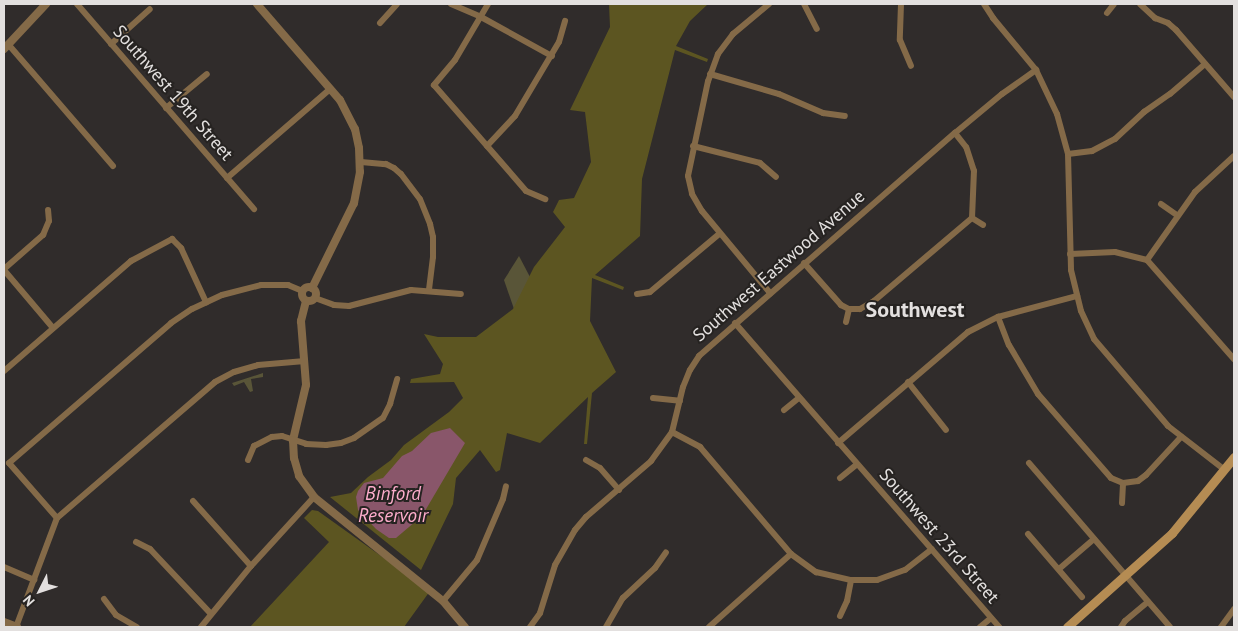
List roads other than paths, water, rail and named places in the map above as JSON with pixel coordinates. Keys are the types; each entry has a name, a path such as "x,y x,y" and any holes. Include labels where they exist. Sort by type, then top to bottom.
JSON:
{"main road":[{"path":"1067,627 1126,576 1180,525 1234,457"}],"street":[{"path":"46,4 6,47 113,166"},
{"name":"Southwest 19th Street","path":"77,4 254,209"},
{"path":"256,4 345,108 354,129 361,162 354,203 312,288"},
{"path":"380,23 397,4"},
{"path":"451,4 481,17 552,56"},
{"path":"488,4 455,60 434,85 526,191 545,199"},
{"path":"769,4 723,46 710,74 689,166 690,187 696,203 719,234 770,293"},
{"path":"804,4 818,29"},
{"path":"901,4 900,40 911,66"},
{"path":"984,4 1036,70 1057,114 1068,154 1070,254 1077,296 1086,322 1105,354 1151,409 1181,437 1225,470"},
{"path":"1107,12 1114,4"},
{"path":"1140,4 1155,18 1168,23 1176,30 1234,97"},
{"path":"111,44 150,9"},
{"path":"487,146 515,116 552,56 559,42 565,21"},
{"path":"1068,154 1092,150 1115,139 1144,112 1170,94 1205,64"},
{"name":"Southwest Eastwood Avenue","path":"533,626 540,612 555,565 575,530 586,517 651,461 672,432 690,370 699,356 955,133 1002,94 1036,70"},
{"path":"166,108 207,74"},
{"path":"710,74 778,94 823,113 845,116"},
{"path":"227,178 330,89"},
{"path":"804,263 841,305 849,310 860,309 874,301 972,218 974,171 966,147 955,133"},
{"path":"693,146 760,163 776,177"},
{"path":"1147,260 1177,214 1206,180 1234,156"},
{"path":"361,162 380,163 394,168 402,174 420,199 433,237 433,257 429,290"},
{"path":"1161,204 1177,214"},
{"path":"48,210 49,221 43,235 4,270 53,328"},
{"path":"972,218 983,225"},
{"path":"637,294 650,292 719,234"},
{"path":"4,371 131,261 172,239 181,248 206,302"},
{"path":"1070,254 1115,252 1147,260 1234,359"},
{"path":"58,518 9,463 171,323 206,302 239,289 260,285 288,285 302,291"},
{"path":"302,291 306,288 312,288 316,292 315,298 311,301 306,301"},
{"path":"315,298 334,305 349,306 402,291 429,290 445,294 461,294"},
{"path":"302,291 302,297 306,301"},
{"path":"838,443 968,332 998,316 1077,296"},
{"path":"306,301 301,321 305,361 305,392 293,440 297,469 303,482 314,497 443,601 466,627"},
{"path":"846,322 849,310"},
{"path":"998,316 1009,345 1046,405 1104,473 1123,484 1138,481 1146,476 1181,437"},
{"name":"Southwest 23rd Street","path":"735,323 999,627"},
{"path":"4,622 17,627 58,518 215,382 234,372 258,365 305,361"},
{"path":"248,460 254,446 264,440 282,436 306,444 335,444 346,441 372,427 386,412 397,378"},
{"path":"908,382 946,430"},
{"path":"653,398 680,401"},
{"path":"784,410 799,398"},
{"path":"672,432 694,442 700,447 792,554 816,572 851,580 877,580 905,570 932,549"},
{"path":"586,460 600,468 619,490"},
{"path":"1029,463 1170,627"},
{"name":"Southwest 23rd Street","path":"840,478 856,464"},
{"path":"1122,503 1123,484"},
{"path":"443,601 477,560 504,499 506,486"},
{"path":"201,627 251,566 314,497"},
{"path":"193,501 251,566"},
{"path":"1028,534 1082,596"},
{"path":"1059,570 1094,539"},
{"path":"136,542 150,549 212,614"},
{"path":"606,627 623,598 654,568 666,552"},
{"path":"709,627 792,554"},
{"path":"4,567 34,580"},
{"path":"840,616 847,601 851,580"},
{"path":"104,599 116,615 137,627"},
{"path":"1121,627 1148,602"},
{"path":"1221,627 1234,609"},
{"path":"980,627 991,618"}],"water":[{"name":"Binford Reservoir","path":"450,428 465,443 422,516 396,538 389,538 376,529 358,510 356,497 358,491 364,483 383,478 402,456 412,451 431,433"}],"district":[{"name":"Southwest","path":"915,310"}]}
